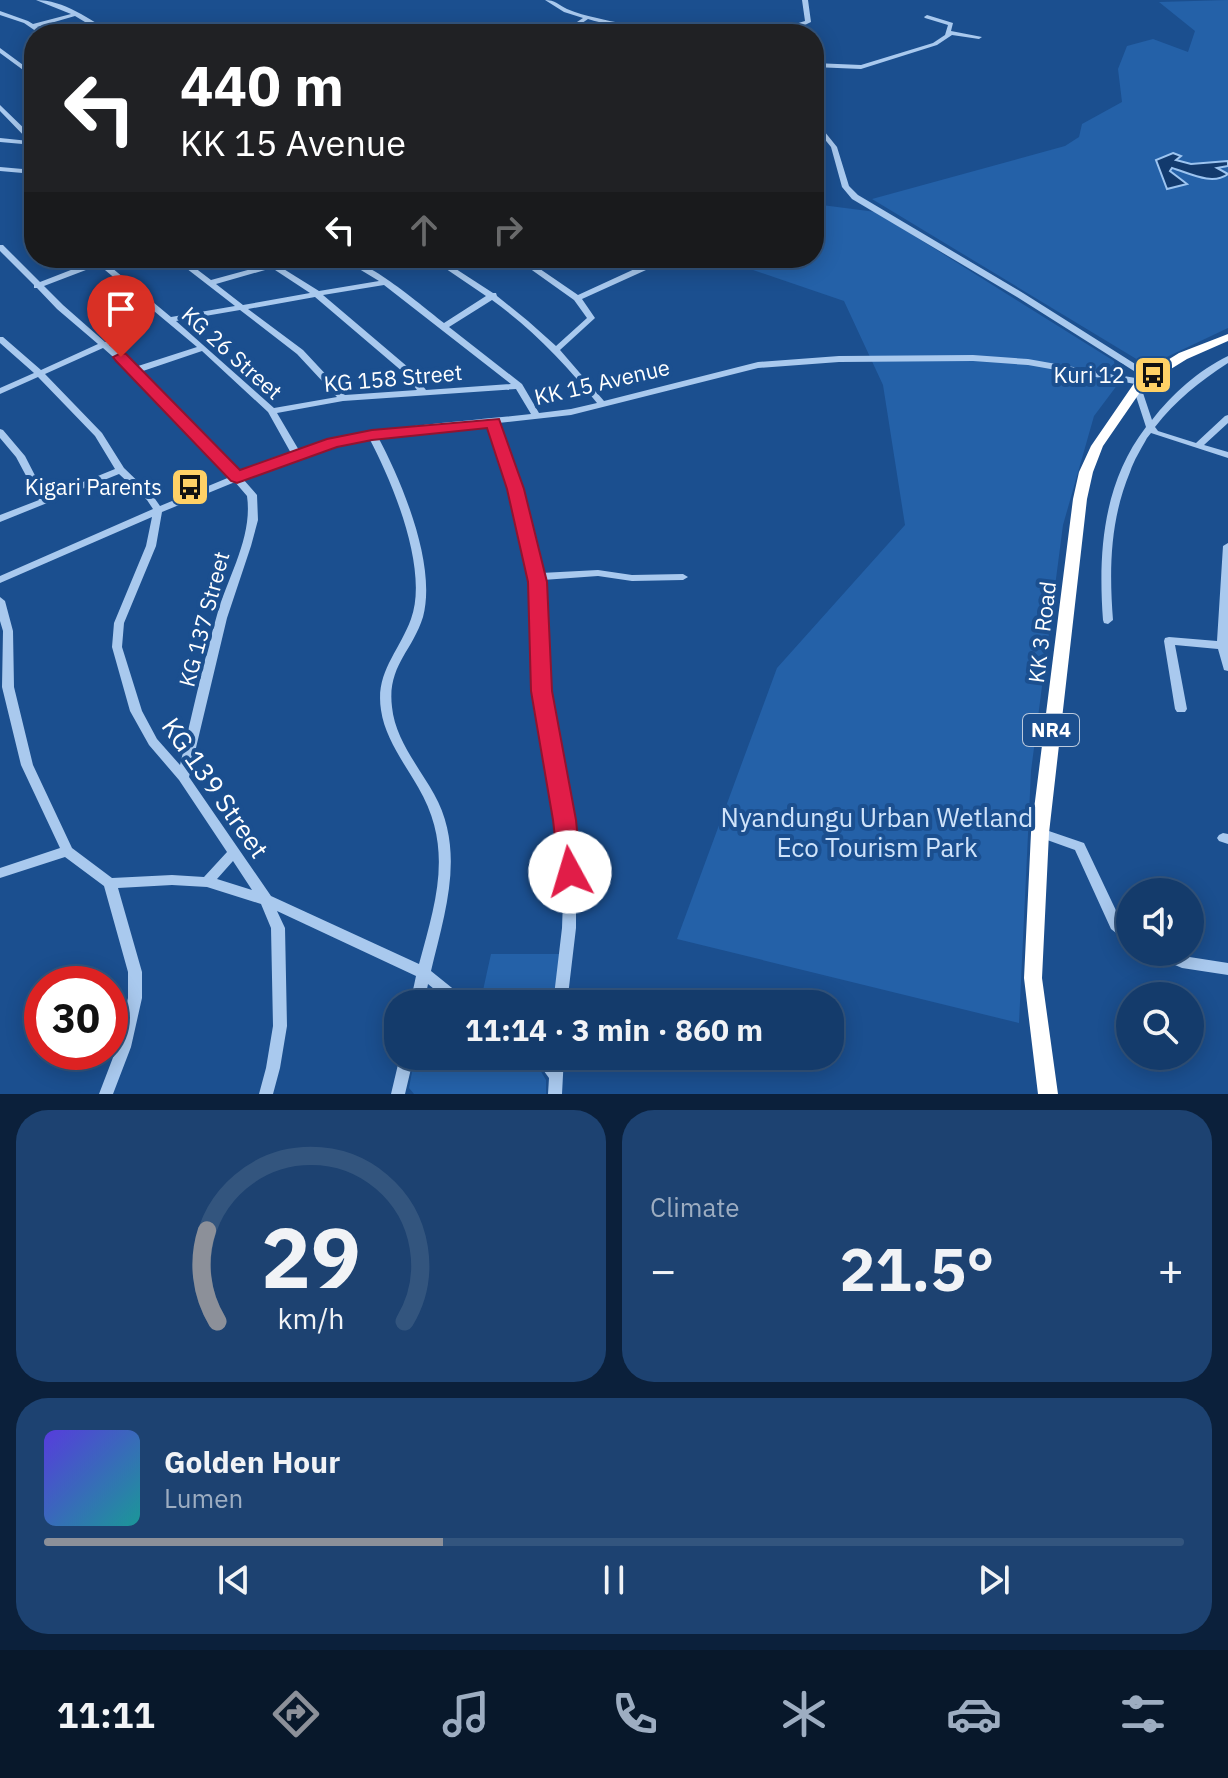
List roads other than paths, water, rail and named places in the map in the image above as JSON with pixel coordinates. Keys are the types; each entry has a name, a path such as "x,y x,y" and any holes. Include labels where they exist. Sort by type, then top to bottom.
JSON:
{"highway":[{"name":"NR4","path":"1142,382 1228,337"},
{"name":"KK 3 Road","path":"1048,1094 1033,978 1040,833 1080,499 1086,472 1097,446 1142,382"}],"street":[{"path":"39,0 92,24"},
{"path":"548,0 561,10 586,18 624,24"},
{"path":"805,0 809,18 806,24"},
{"path":"0,13 27,24"},
{"path":"39,24 76,14"},
{"path":"927,17 979,37"},
{"path":"577,24 586,18"},
{"path":"824,65 861,67 935,44 951,28"},
{"path":"0,50 24,68"},
{"path":"0,107 24,132"},
{"path":"824,135 838,157 846,187 855,197 874,206 1142,382 1150,427 1162,436 1228,455"},
{"path":"0,140 24,141"},
{"path":"824,143 830,143"},
{"path":"0,169 24,171"},
{"path":"874,206 889,201"},
{"name":"KG 137 Street","path":"0,247 37,286 136,370 252,495 255,507 252,525 227,597 183,777"},
{"path":"0,264 15,262"},
{"path":"37,286 79,268"},
{"name":"KG 26 Street","path":"107,268 203,348 272,411 296,454"},
{"path":"191,268 300,352 343,398"},
{"path":"211,283 264,268"},
{"path":"274,268 317,294 406,370 423,392"},
{"path":"362,268 386,282 519,386 537,417"},
{"path":"450,268 493,295 557,349 602,404"},
{"path":"534,268 577,298 591,318 557,349"},
{"path":"577,298 643,268"},
{"path":"170,320 386,282"},
{"path":"444,327 493,295"},
{"path":"0,391 106,344"},
{"path":"2,345 39,373 99,435 120,470 150,498 158,510"},
{"path":"136,370 203,348"},
{"name":"KK 15 Avenue","path":"0,580 158,510 296,454 372,435 537,417 602,404 729,370 813,360 987,358 1142,382"},
{"path":"1108,620 1103,583 1110,515 1125,468 1150,427 1191,384 1228,359"},
{"name":"KG 158 Street","path":"272,411 343,398 519,386"},
{"path":"1199,445 1228,418"},
{"path":"493,422 515,489 537,577 541,691 570,872 569,928 562,990"},
{"path":"0,432 20,456 44,501"},
{"path":"372,435 387,463 405,515 420,583 419,611 411,635 384,690 387,717 435,806 444,837 443,884 419,990"},
{"path":"0,519 120,470"},
{"name":"KG 139 Street","path":"158,510 151,546 119,623 117,647 136,711 153,742 183,777 266,900 278,928 280,1026 266,1094"},
{"path":"1228,546 1225,645 1228,667"},
{"path":"537,577 598,573 632,578 683,577"},
{"path":"0,601 8,631 8,687 16,730 27,765 67,851 110,883 135,972 135,998 124,1047 106,1094"},
{"path":"1181,709 1168,644 1175,640 1225,645"},
{"path":"1040,833 1080,847 1116,925"},
{"path":"0,873 67,851"},
{"path":"207,882 233,853"},
{"path":"110,883 207,882 266,900 422,972 444,990"},
{"path":"1204,965 1228,969"},
{"path":"398,1094 404,1070"},
{"path":"551,1070 556,1076"},
{"path":"555,1094 556,1070"}],"place":[{"name":"Kuri 12","path":"1153,375"},
{"name":"Kigari Parents","path":"190,487"}],"park label":[{"name":"Nyandungu Urban Wetland Eco Tourism Park","path":"877,833"}]}
